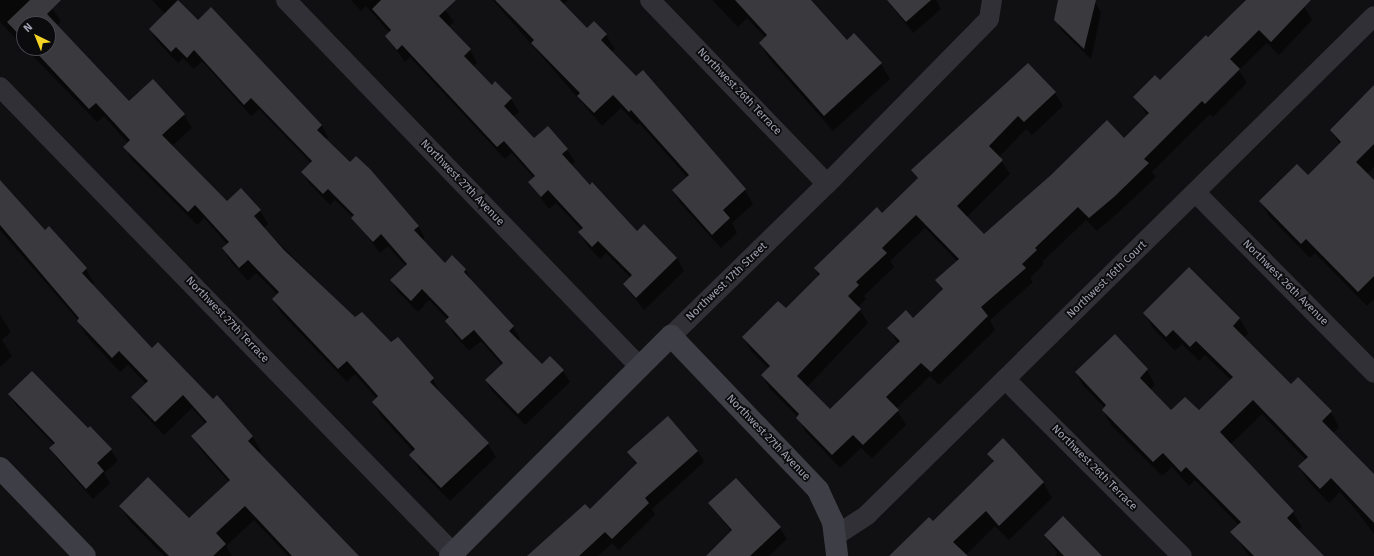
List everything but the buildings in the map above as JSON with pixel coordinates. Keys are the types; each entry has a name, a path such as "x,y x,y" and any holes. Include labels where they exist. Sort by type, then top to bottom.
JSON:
{"street":[{"name":"Northwest 27th Avenue","path":"286,0 639,366"},
{"name":"Northwest 26th Terrace","path":"650,0 827,184"},
{"name":"Northwest 17th Street","path":"452,554 639,366 827,184 989,19 992,0"},
{"name":"Northwest 16th Court","path":"834,549 1374,16"},
{"name":"Northwest 27th Terrace","path":"0,87 452,554"},
{"name":"Northwest 26th Avenue","path":"1196,193 1374,374"},
{"name":"Northwest 27th Avenue","path":"671,336 818,490 833,522 834,549"},
{"name":"Northwest 26th Terrace","path":"1005,379 1182,556"},
{"path":"0,468 85,556"}]}
